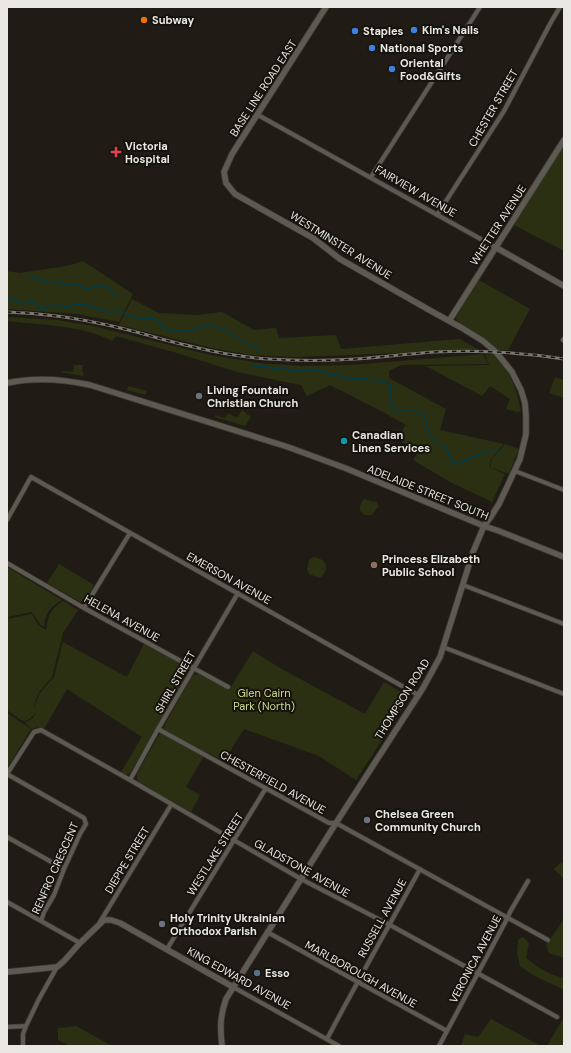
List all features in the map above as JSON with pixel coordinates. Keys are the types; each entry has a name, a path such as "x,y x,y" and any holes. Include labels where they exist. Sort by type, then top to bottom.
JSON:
{"street":[{"name":"BASE LINE ROAD EAST","path":"226,183 224,172 232,154 326,7"},
{"path":"371,177 480,7"},
{"name":"CHESTER STREET","path":"437,215 504,111 560,7"},
{"name":"FAIRVIEW AVENUE","path":"258,115 564,286"},
{"name":"WHETTER AVENUE","path":"449,321 564,140"},
{"name":"WESTMINSTER AVENUE","path":"226,183 236,195 314,238 340,259 449,321"},
{"name":"THOMPSON ROAD","path":"222,1046 220,1030 222,1010 226,999 418,695 437,662 473,552 484,526 498,504 520,459 526,434 525,403 521,390 510,369 496,352 483,341 449,321"},
{"name":"ADELAIDE STREET SOUTH","path":"7,383 29,379 69,380 90,385 299,450 484,526 564,557"},
{"path":"515,471 564,490"},
{"name":"EMERSON AVENUE","path":"7,520 31,477 418,695"},
{"path":"84,608 130,533"},
{"name":"HELENA AVENUE","path":"7,563 84,608 228,687"},
{"path":"463,585 564,624"},
{"name":"SHIRL STREET","path":"130,780 158,729 238,593"},
{"path":"443,647 564,694"},
{"name":"CHESTERFIELD AVENUE","path":"158,729 329,823 336,823 548,940"},
{"name":"GLADSTONE AVENUE","path":"7,774 34,732 41,730 301,879 390,925 557,1017"},
{"name":"RENFRO CRESCENT","path":"7,774 84,818 86,824 80,834 54,895 44,912 41,921 80,943"},
{"name":"WESTLAKE STREET","path":"166,949 266,788"},
{"name":"DIEPPE STREET","path":"99,924 171,805"},
{"path":"7,837 64,869"},
{"name":"RUSSELL AVENUE","path":"327,1039 420,869"},
{"name":"VERONICA AVENUE","path":"439,1046 528,881"},
{"path":"7,902 41,921"},
{"name":"KING EDWARD AVENUE","path":"99,924 104,920 111,920 120,923 339,1046"},
{"path":"23,1046 23,1034 26,1026 57,967 64,962 99,924"},
{"name":"MARLBOROUGH AVENUE","path":"267,932 447,1031"},
{"path":"7,972 57,967"},
{"path":"7,1027 26,1026"}],"green space":[{"path":"564,145 564,251 512,224"},
{"path":"83,261 133,294 119,322 77,314 7,309 7,271 19,273 67,266"},
{"path":"479,280 530,309 508,350 499,350 486,339 457,321 456,317"},
{"path":"132,299 159,313 197,315 222,312 254,330 276,328 279,338 336,335 341,349 460,339 479,350 296,357 251,355 212,348 119,325"},
{"path":"7,317 57,320 93,326 210,355 259,363 302,366 353,365 483,354 488,364 401,365 389,371 389,378 446,409 440,430 504,444 491,459 489,467 505,474 492,502 450,482 413,460 418,453 397,438 406,425 330,385 307,396 301,385 237,372 116,336 112,341 101,336 75,329 7,321"},
{"path":"493,354 504,367 512,380 521,411 517,412 506,409 510,399 490,386 482,396 426,366 489,365 485,355"},
{"path":"74,365 83,365 83,376 61,372 73,372"},
{"path":"555,377 564,380 564,398 549,393"},
{"path":"128,386 147,391 145,395 127,390"},
{"path":"242,410 251,417 245,426 215,417 215,415 225,418 228,413 237,418"},
{"path":"505,444 519,449 509,474 490,467 492,459"},
{"path":"364,499 374,502 376,501 379,507 372,515 365,515 360,511 360,505"},
{"path":"314,557 322,560 326,565 325,572 320,578 309,574 307,569 309,560"},
{"path":"59,564 94,585 86,600 80,602 47,583"},
{"path":"7,567 62,600 54,605 49,611 44,627 40,624 32,612 7,617"},
{"path":"63,601 78,610 63,633 52,677 39,692 34,704 36,712 26,721 21,720 7,710 7,619 32,614 38,625 46,630 50,613"},
{"path":"63,642 127,677 144,644 186,667 188,671 180,688 130,773 126,775 121,772 142,737 67,689 44,729 38,727 32,729 25,723 33,718 36,712 35,704 40,693 54,677"},
{"name":"Glen Cairn Park (North)","path":"253,651 280,668 365,714 384,682 410,697 356,780 319,756 244,729 224,761 206,752 186,787 200,795 191,812 139,782 137,774 193,675 198,674 229,690"},
{"path":"7,713 31,729 7,768"},
{"path":"564,862 564,879 554,869 560,863"},
{"path":"564,919 564,958 549,953 546,945"},
{"path":"523,937 529,943 526,958 544,971 564,978 564,990 533,975 520,966 517,953 518,940"},
{"path":"564,1017 564,1046 547,1046"},
{"path":"491,1019 541,1046 461,1046 465,1034 478,1037"},
{"path":"76,1026 112,1046 70,1046 58,1040 58,1028"}],"waterway":[{"path":"30,276 43,281 44,279 47,281 65,283 67,285 78,285 88,289 100,285 109,288 116,296"},
{"path":"7,301 11,298 25,304 31,302 36,304 41,310 49,305 65,307 78,304 88,305 109,312 120,311 142,319 153,318 160,322 163,328 172,330 193,330 209,325 224,329 243,342 258,347"},
{"path":"253,367 264,366 276,369 284,367 289,370 310,371 318,369 328,374 348,378 380,380 391,385 391,402 395,412 414,410 425,416 428,430 435,443 443,444 450,456 450,460 459,464 486,451 501,452"}],"railway":[{"path":"7,312 60,316 122,328 212,351 268,359 334,360 434,352 467,351 516,353 564,359"}],"place":[{"name":"Subway","path":"144,20"},
{"name":"Kim's Nails","path":"414,30"},
{"name":"Staples","path":"355,31"},
{"name":"National Sports","path":"372,48"},
{"name":"Oriental Food&Gifts","path":"392,69"},
{"name":"Victoria Hospital","path":"116,152"},
{"name":"Living Fountain Christian Church","path":"199,396"},
{"name":"Canadian Linen Services","path":"344,441"},
{"name":"Princess Elizabeth Public School","path":"374,565"},
{"name":"Chelsea Green Community Church","path":"367,820"},
{"name":"Holy Trinity Ukrainian Orthodox Parish","path":"162,924"},
{"name":"Esso","path":"257,973"}]}
